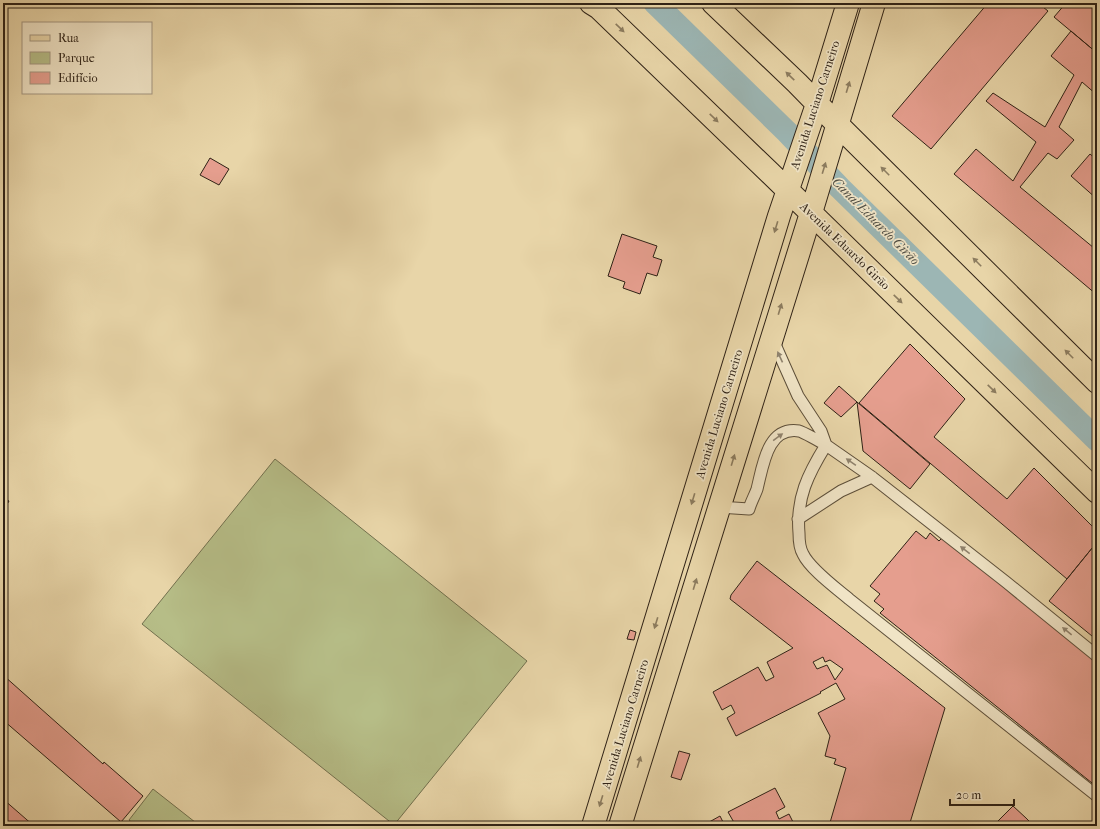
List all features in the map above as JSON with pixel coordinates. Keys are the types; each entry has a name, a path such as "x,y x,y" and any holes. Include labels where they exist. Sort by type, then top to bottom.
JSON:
{"main road":[{"name":"Avenida Eduardo Girão","path":"591,3 599,8 791,180 1097,492"},
{"path":"713,3 797,83 814,114 834,134 1097,382"},
{"name":"Avenida Luciano Carneiro","path":"593,826 791,180 814,114 848,3"},
{"name":"Avenida Luciano Carneiro","path":"620,826 772,338 874,3"}],"lane":[{"path":"772,338 798,396 821,431 826,445"},
{"path":"719,507 749,508 756,491 766,454 774,438 787,431 800,431 826,445 872,477 1006,582 1097,656"},
{"path":"826,445 811,469 803,489 798,519 799,537 803,554 813,567 849,599 1097,796"},
{"path":"798,519 841,491 872,477"}],"green space":[{"path":"275,459 527,661 394,825 142,624"},
{"path":"153,789 200,826 136,826 129,820"}],"building":[{"path":"988,3 1038,3 1048,11 931,149 892,116"},
{"path":"1066,3 1097,3 1097,53 1054,17"},
{"path":"1071,31 1097,53 1097,95 1082,82 1059,127 1074,140 1057,159 1048,153 1020,187 1095,249 1097,247 1097,295 954,174 976,149 1013,181 1036,142 986,101 993,93 1045,127 1074,75 1051,56"},
{"path":"1090,154 1097,160 1097,199 1071,176"},
{"path":"210,158 229,169 219,185 200,175"},
{"path":"622,234 657,246 653,257 662,260 657,276 647,273 640,294 623,288 625,282 608,276"},
{"path":"910,344 965,399 934,437 1007,499 1034,468 1097,531 1097,542 1067,579 859,403"},
{"path":"839,386 857,402 841,417 824,403"},
{"path":"857,402 930,464 910,489 863,451"},
{"path":"3,498 9,501 3,511"},
{"path":"916,531 926,539 930,533 939,541 944,536 1097,660 1097,787 880,613 884,609 874,601 880,594 870,586"},
{"path":"1097,542 1097,631 1092,636 1049,601"},
{"path":"757,561 945,708 909,826 829,826 846,768 834,764 836,759 825,756 830,736 818,713 845,699 836,683 820,692 821,693 736,736 727,718 735,713 731,705 722,710 713,692 758,667 766,681 774,677 767,662 793,648 730,599 731,595","holes":["823,657 825,662 830,660 843,669 835,680 827,665 817,669 813,662"]},
{"path":"630,630 636,632 634,640 627,639"},
{"path":"3,675 103,764 104,762 143,796 121,822 3,720"},
{"path":"679,751 690,754 681,780 671,777"},
{"path":"775,788 785,807 776,812 779,819 789,814 795,826 736,826 728,812"},
{"path":"3,799 34,826 3,826"},
{"path":"1013,806 1034,826 1001,826 997,822"},
{"path":"720,816 725,826 702,826"}],"waterway":[{"name":"Canal Eduardo Girão","path":"655,3 787,132 840,188 1097,440"}]}
